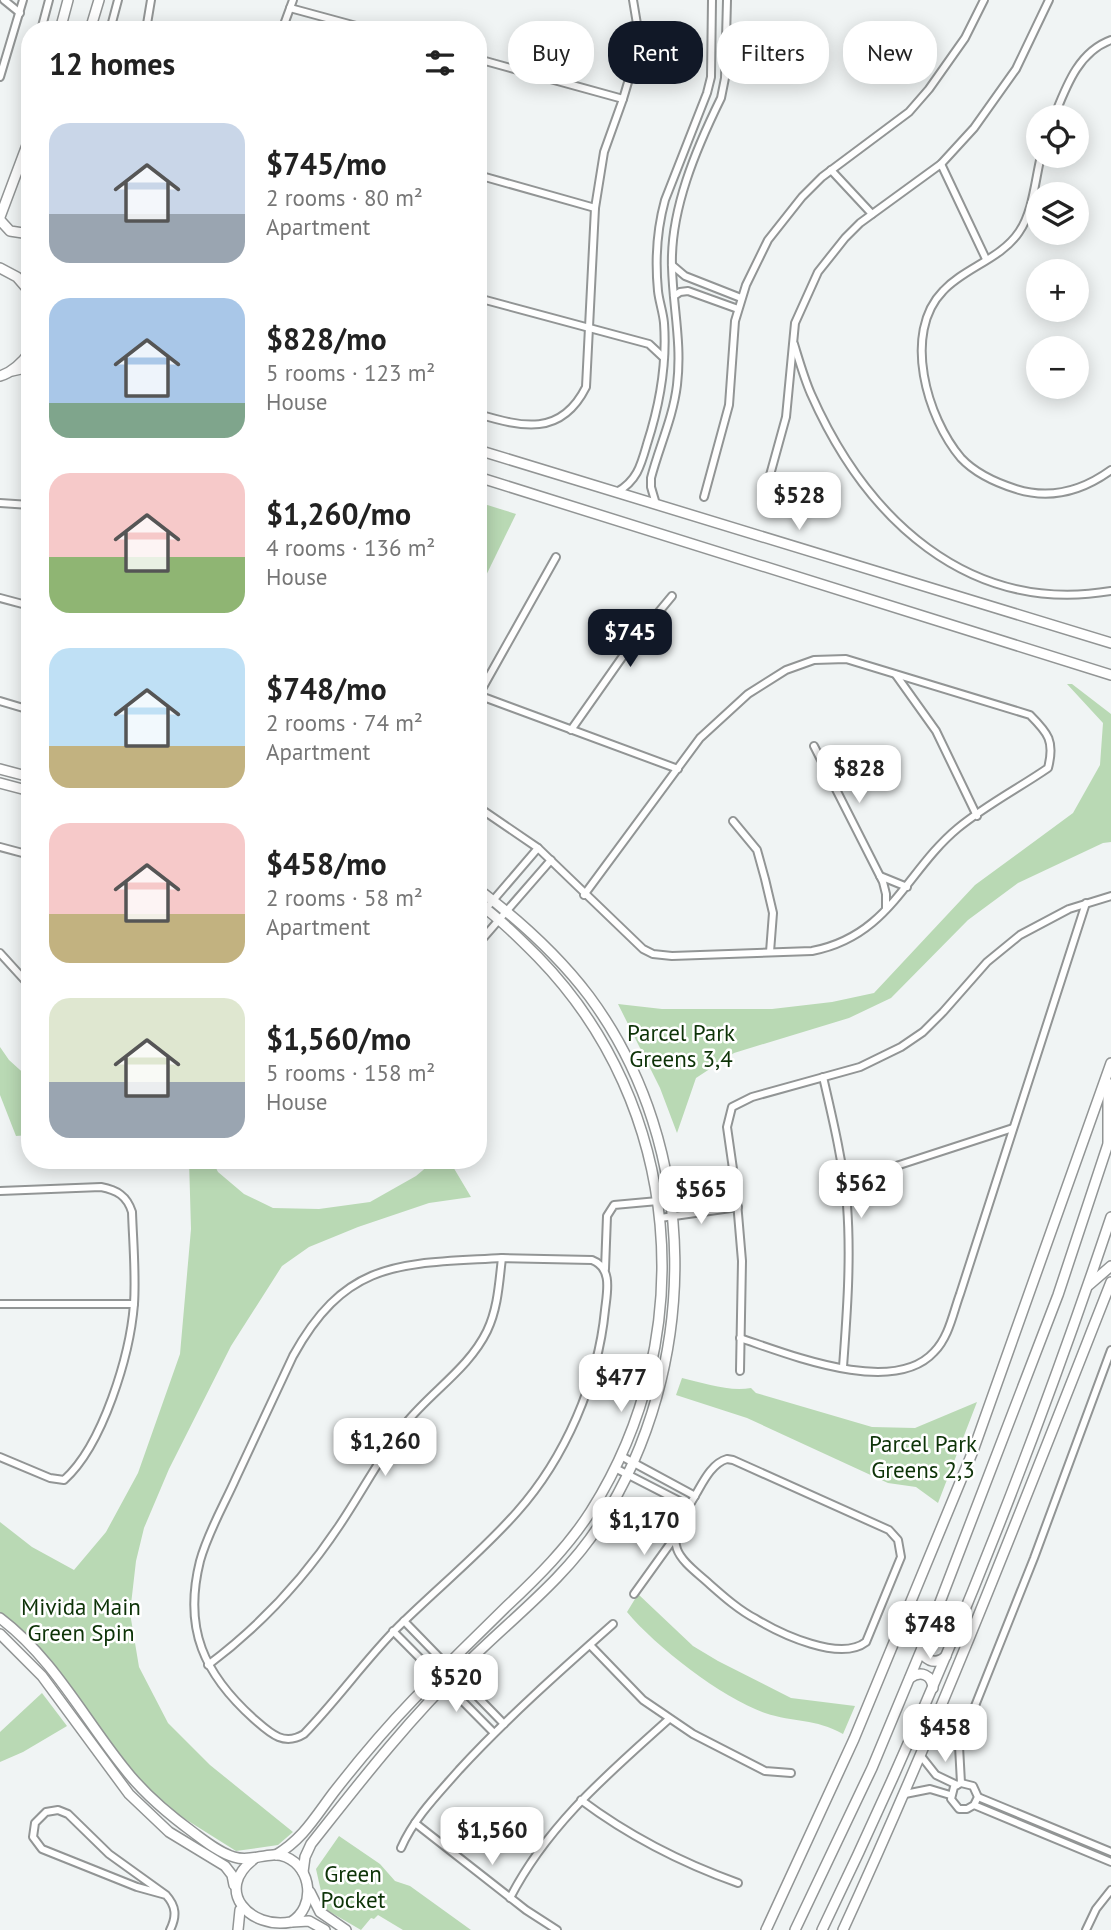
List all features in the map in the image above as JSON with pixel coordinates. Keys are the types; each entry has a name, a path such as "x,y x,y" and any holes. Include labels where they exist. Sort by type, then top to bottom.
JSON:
{"street":[{"path":"4,0 20,13"},
{"path":"0,77 23,0"},
{"path":"43,21 49,0"},
{"path":"62,21 68,0"},
{"path":"93,21 99,0"},
{"path":"112,21 118,0"},
{"path":"148,21 151,0"},
{"path":"285,21 293,0"},
{"path":"487,417 517,425 537,425 557,419 572,408 580,400 586,387 595,208 604,152 640,42 633,0"},
{"path":"617,492 638,474 657,414 664,358 664,322 657,265 658,236 665,200 711,77 712,0"},
{"path":"656,504 651,478 671,418 677,386 679,342 671,265 677,211 721,98 725,78 727,0"},
{"path":"704,497 729,405 733,336 738,309 746,285 768,240 802,197 831,170 909,112 959,48 984,0"},
{"path":"762,504 786,417 791,389 793,341 800,307 818,272 845,238 872,214 941,164 974,128 1016,69 1049,0"},
{"path":"290,8 338,21"},
{"path":"1059,105 1066,87 1088,52 1111,40"},
{"path":"487,61 623,99"},
{"path":"692,129 706,134"},
{"path":"21,162 0,219 10,231 21,233"},
{"path":"941,164 986,259"},
{"path":"1038,168 1028,211 1019,232 1003,248 943,290 929,311 921,335 920,359 940,427 962,459 993,482 1030,493 1069,492 1092,484 1111,470"},
{"path":"831,170 872,214"},
{"path":"487,178 595,208"},
{"path":"671,265 685,276 741,298"},
{"path":"0,268 21,282"},
{"path":"674,296 688,291 738,309"},
{"path":"487,300 649,344 664,358"},
{"path":"793,341 811,393 835,441 865,486 902,527 935,555 973,576 1015,590 1090,594 1111,591"},
{"path":"4,375 21,363"},
{"path":"4,375 21,370"},
{"path":"645,450 659,455"},
{"path":"487,453 1111,643"},
{"path":"487,480 1111,675"},
{"path":"0,503 21,504"},
{"path":"487,680 555,557"},
{"path":"571,730 628,649 672,596"},
{"path":"0,598 21,604"},
{"path":"487,813 538,848 584,895 634,942 653,954 672,956 813,951 848,941 886,910 957,828 1048,768 1052,752 1047,732 1030,715 846,659 814,660 786,670 748,694 700,738 584,895"},
{"path":"895,674 936,731 977,816"},
{"path":"487,699 678,769"},
{"path":"0,701 21,707"},
{"path":"814,746 879,876 886,894 886,910"},
{"path":"0,769 21,775"},
{"path":"0,783 21,789"},
{"path":"733,821 757,850 773,913 770,952"},
{"path":"0,847 21,853"},
{"path":"487,903 493,900 538,848"},
{"path":"487,934 551,860"},
{"path":"879,876 907,887"},
{"path":"303,1872 305,1857 311,1844 397,1735 456,1674 532,1603 568,1565 600,1524 633,1462 655,1406 668,1350 675,1293 672,1216 663,1161 650,1112 617,1041 590,998 537,937 487,896"},
{"path":"740,1371 743,1261 727,1127 732,1107 752,1097 860,1067 901,1047 923,1032 943,1013 987,962 1006,945 1048,919 1111,896"},
{"path":"740,1338 783,1353 877,1372 902,1370 928,1358 938,1348 952,1317 1086,903"},
{"path":"0,1618 29,1643 54,1671 146,1794 175,1819 222,1852 239,1858 254,1859 276,1854 299,1839 366,1752 447,1665 533,1583 561,1552 590,1513 621,1456 644,1396 659,1327 663,1265 658,1201 648,1155 628,1094 597,1034 555,975 487,910"},
{"path":"0,953 21,976"},
{"path":"766,1930 854,1739 973,1451 1111,1063"},
{"path":"795,1930 872,1768 1038,1347 1110,1140 1108,1074"},
{"path":"824,1077 844,1183 848,1275 843,1367"},
{"path":"844,1183 1013,1128"},
{"path":"0,1191 101,1187 112,1189 123,1196 132,1212 134,1304 122,1368 94,1439 78,1468 64,1480 50,1478 0,1457"},
{"path":"605,1269 592,1260 502,1258 412,1263 380,1271 349,1287 331,1302 315,1321 293,1356 211,1531 200,1561 196,1592 198,1638 208,1665 229,1695 269,1732 283,1739 294,1739 308,1730 393,1632 512,1518 554,1461 581,1403 598,1352 606,1299 609,1209 620,1203 658,1201 736,1190"},
{"path":"660,1218 738,1207"},
{"path":"822,1930 873,1824 946,1656 1028,1451 1111,1217"},
{"path":"208,1665 255,1627 303,1576 340,1526 405,1424 474,1352 487,1331 496,1308 502,1258"},
{"path":"1088,1286 1111,1266"},
{"path":"843,1930 922,1756 1111,1282"},
{"path":"0,1304 134,1304"},
{"path":"950,1795 959,1784 960,1746 1034,1558 1111,1350"},
{"path":"621,1456 695,1496"},
{"path":"634,1594 676,1537 689,1506 720,1461 733,1460 889,1530 898,1540 901,1557 866,1642 848,1650 818,1646 755,1619 682,1557 676,1548 676,1537"},
{"path":"615,1468 689,1506"},
{"path":"404,1621 504,1724"},
{"path":"401,1848 415,1823 494,1733 612,1624"},
{"path":"393,1632 494,1733"},
{"path":"0,1634 42,1676 110,1771 142,1808 169,1832 229,1871 234,1880 235,1896 247,1918 256,1924 279,1927"},
{"path":"590,1645 629,1687 669,1719 752,1766 765,1771 791,1773"},
{"path":"922,1646 924,1656 928,1660 938,1662 946,1656"},
{"path":"909,1679 923,1674 932,1681 933,1688"},
{"path":"510,1898 554,1829 581,1800 669,1719"},
{"path":"922,1756 936,1775 973,1786 978,1797 1111,1852"},
{"path":"905,1794 938,1790 950,1795 959,1809 974,1805 978,1797"},
{"path":"581,1800 659,1849 738,1883"},
{"path":"974,1805 1111,1862"},
{"path":"166,1895 137,1887 42,1849 33,1837 35,1823 47,1812 68,1814 109,1854 166,1895 171,1900 175,1911 170,1930"},
{"path":"415,1823 510,1898 557,1930"},
{"path":"276,1854 296,1864 303,1872 320,1912 346,1930"},
{"path":"235,1896 239,1875 254,1859"},
{"path":"290,1923 305,1906 307,1883"},
{"path":"1086,1930 1096,1909 1111,1890"},
{"path":"238,1930 240,1909"},
{"path":"261,1930 309,1921 325,1930"}],"green space":[{"path":"487,505 516,514 487,574"},
{"name":"Parcel Park Greens 3,4","path":"1067,684 1072,684 1111,714 1111,842 1103,843 1018,883 968,920 891,998 849,1018 734,1053 696,1078 677,1133 660,1088 618,1004 662,1009 772,1009 832,1002 874,993 975,885 1073,813 1100,765 1103,723"},
{"path":"0,1047 21,1071 21,1136 16,1136 0,1095"},
{"name":"Mivida Main Green Spin","path":"189,1169 216,1169 244,1194 273,1208 319,1209 370,1202 424,1169 454,1169 471,1197 429,1203 358,1227 309,1247 282,1266 231,1346 169,1469 144,1528 136,1561 130,1613 139,1667 168,1723 210,1765 293,1832 278,1845 236,1851 166,1807 117,1756 52,1661 0,1613 0,1522 32,1547 74,1570 106,1532 138,1473 180,1354 191,1229"},
{"name":"Parcel Park Greens 2,3","path":"682,1378 725,1388 751,1388 756,1393 872,1427 915,1428 977,1402 938,1503 916,1487 888,1483 747,1418 676,1395"},
{"path":"638,1594 693,1646 718,1661 791,1698 855,1706 843,1734 823,1725 765,1713 710,1684 672,1655 627,1612"},
{"path":"42,1693 67,1726 0,1762 0,1732"},
{"name":"Green Pocket","path":"339,1836 380,1864 395,1881 410,1886 471,1930 403,1930 378,1915 374,1919 371,1918 361,1930 325,1909 316,1869"}]}
